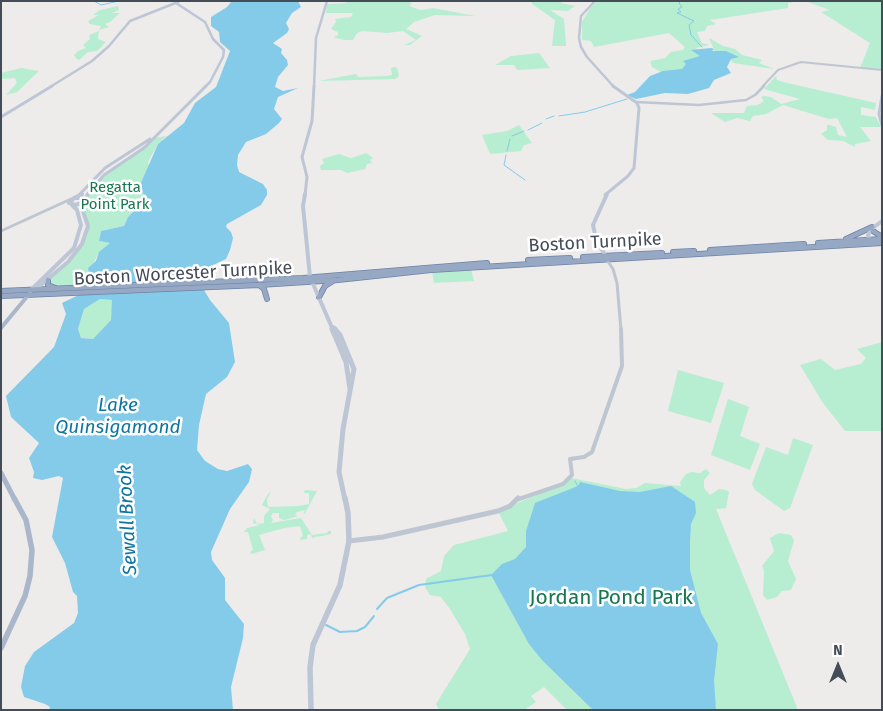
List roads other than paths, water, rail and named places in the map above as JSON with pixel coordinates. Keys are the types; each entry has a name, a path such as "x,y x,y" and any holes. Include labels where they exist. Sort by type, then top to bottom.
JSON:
{"highway":[{"path":"836,242 857,236 874,228 882,238"},
{"path":"857,236 869,242"},
{"name":"Boston Turnpike","path":"311,279 432,266 606,258 869,242 882,238"},
{"name":"Boston Turnpike","path":"311,279 338,280 424,270 836,242 882,243"},
{"name":"Boston Worcester Turnpike","path":"56,291 230,281 311,279"},
{"name":"Boston Worcester Turnpike","path":"56,291 259,285 311,279"},
{"path":"48,280 48,285 56,291"},
{"path":"319,297 325,286 338,280"},
{"path":"259,285 264,289 267,299"},
{"path":"1,291 56,291"},
{"path":"1,296 32,291 56,291"}],"main road":[{"path":"311,710 310,670 313,645 339,586 349,541 348,513 339,472 343,429 350,389 346,365 333,327 311,279 303,206 307,175 302,157 312,121 316,35 327,1"},
{"path":"595,1 581,16 581,45 587,58 613,86 636,102 639,110 634,167 630,174 604,196 593,224 596,239 606,258"},
{"path":"1,118 92,60 109,46 130,21 179,2 205,22 213,39 224,53 209,84 144,148 112,169 88,193 82,208 88,223 84,241 71,259 48,280 32,291"},
{"path":"882,96 879,115 882,125"},
{"path":"71,205 72,199 82,193 105,168 154,138"},
{"path":"72,199 86,200"},
{"path":"71,205 86,200"},
{"path":"1,328 32,291 74,248 80,225 77,210 71,205"},
{"path":"869,242 874,228 882,221"},
{"path":"1,473 26,520 32,550 27,589 1,648"}],"street":[{"path":"636,102 699,105 746,100 755,95 780,69 804,62 882,70"},
{"path":"92,181 98,181"},
{"path":"1,231 72,199"},
{"path":"51,209 71,205"},
{"path":"349,541 383,537 498,511 518,498 563,484 571,478 570,459 584,457 595,447 623,361 616,281 606,258"}],"water":[{"name":"Lake Quinsigamond","path":"232,1 298,1 301,7 292,13 286,23 289,29 287,33 273,43 282,49 281,53 287,60 288,65 278,77 275,87 283,91 298,88 278,97 274,109 282,119 279,123 266,134 246,142 238,155 237,165 239,172 263,184 267,190 267,195 261,205 227,224 226,227 231,232 233,238 230,250 226,259 211,266 210,274 201,285 210,300 229,323 235,362 227,377 206,394 199,425 197,450 205,461 218,469 227,471 248,464 252,469 249,482 230,509 211,552 212,560 225,578 225,600 244,624 243,638 231,687 233,710 49,710 50,707 45,704 24,697 21,687 25,666 34,652 74,623 78,613 77,596 73,592 65,563 52,537 63,478 59,476 42,480 33,478 34,472 29,458 39,443 11,417 6,396 54,347 66,314 62,303 91,289 96,284 96,281 85,280 83,276 89,273 88,268 96,261 99,252 110,243 99,241 101,231 124,226 128,217 141,204 146,195 142,193 140,185 158,144 184,123 195,103 216,87 230,51 220,42 219,32 211,26 211,17 227,7","holes":["100,299 112,300 111,320 93,339 81,338 78,329 84,309"]},
{"path":"714,49 712,51 726,51 739,57 731,59 727,67 731,73 714,80 709,88 688,94 665,93 636,99 627,95 635,92 650,76 663,71 682,69 686,64 683,61 700,56 691,50"},
{"name":"Jordan Pond Park","path":"580,482 620,491 640,492 671,486 695,502 696,513 691,524 690,570 701,613 718,644 714,681 716,710 593,710 542,660 529,644 491,575 502,564 515,559 526,547 526,531 535,503 578,486"}],"waterway":[{"path":"94,1 101,5 119,1"},
{"path":"681,1 679,3 682,7 678,9 681,12 677,13 694,21 689,25 691,35 702,47"},
{"path":"559,116 585,112 627,99"},
{"path":"546,119 554,116"},
{"path":"528,130 542,123"},
{"path":"512,136 524,131"},
{"path":"507,151 510,139"},
{"path":"506,155 504,165 525,180"},
{"path":"575,481 578,487"},
{"path":"377,609 387,598 419,585 492,575"},
{"path":"326,625 340,632 357,631 365,627 374,616"}],"park label":[{"name":"Regatta Point Park","path":"115,196"}],"water label":[{"name":"Sewall Brook","path":"128,520"}]}
